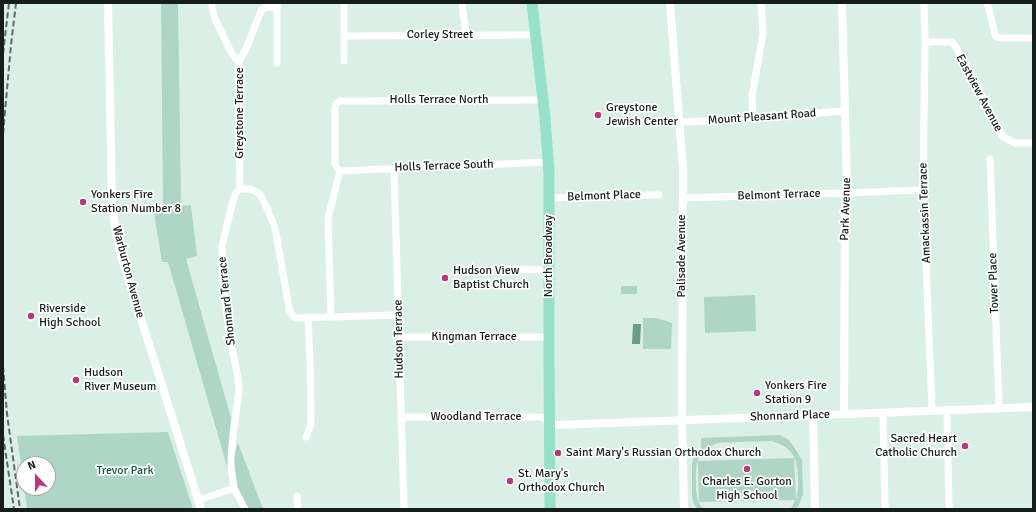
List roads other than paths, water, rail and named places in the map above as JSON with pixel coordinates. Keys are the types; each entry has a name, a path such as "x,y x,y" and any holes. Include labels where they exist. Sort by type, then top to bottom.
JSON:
{"main road":[{"name":"North Broadway","path":"532,3 549,162 550,509"}],"street":[{"name":"Warburton Avenue","path":"108,3 112,203 117,238 122,260 202,509"},
{"path":"211,3 215,19 232,54 239,62"},
{"path":"344,3 344,61"},
{"path":"462,3 466,35"},
{"name":"Palisade Avenue","path":"670,3 683,169 682,420 684,509"},
{"path":"753,117 752,96 763,34 761,3"},
{"name":"Park Avenue","path":"842,3 847,187 845,198 844,414"},
{"name":"Amackassin Terrace","path":"924,3 925,42 923,190 932,410"},
{"path":"987,3 996,37 1033,38"},
{"path":"277,4 277,63"},
{"name":"Greystone Terrace","path":"240,189 239,62 246,50 261,11 264,8 277,4"},
{"name":"Corley Street","path":"344,36 535,35"},
{"name":"Eastview Avenue","path":"925,42 952,42 1003,137 1015,143 1033,144"},
{"name":"Holls Terrace North","path":"340,171 335,164 335,108 336,104 340,101 542,100"},
{"name":"Mount Pleasant Road","path":"680,121 690,122 845,111"},
{"name":"Tower Place","path":"990,159 999,407"},
{"name":"Holls Terrace South","path":"340,171 549,162"},
{"name":"Hudson Terrace","path":"394,169 404,509"},
{"path":"331,317 328,218 340,171"},
{"path":"240,189 250,189 257,192 274,224 289,308 295,318 398,315"},
{"name":"Shonnard Terrace","path":"234,488 231,458 239,391 238,378 229,333 223,283 222,246 232,204 236,192 240,189"},
{"name":"Belmont Terrace","path":"683,198 923,190"},
{"name":"Belmont Place","path":"549,198 659,195"},
{"path":"493,269 549,270"},
{"path":"306,437 311,424 308,318"},
{"name":"Kingman Terrace","path":"398,337 549,337"},
{"name":"Shonnard Place","path":"549,421 556,425 812,416 999,407 1033,407"},
{"path":"947,410 949,509"},
{"path":"883,413 886,509"},
{"path":"812,416 815,509"},
{"name":"Woodland Terrace","path":"401,417 541,417 549,421"},
{"path":"199,500 234,488 245,509"},
{"path":"297,496 298,509"}],"railway":[{"path":"3,54 9,3"},
{"path":"3,134 16,3"},
{"path":"3,366 7,414 20,509"},
{"path":"3,435 14,509"}],"place":[{"name":"Greystone Jewish Center","path":"598,115"},
{"name":"Yonkers Fire Station Number 8","path":"83,202"},
{"name":"Hudson View Baptist Church","path":"445,278"},
{"name":"Riverside High School","path":"31,316"},
{"name":"Hudson River Museum","path":"76,380"},
{"name":"Yonkers Fire Station 9","path":"757,393"},
{"name":"Sacred Heart Catholic Church","path":"965,446"},
{"name":"Saint Mary's Russian Orthodox Church","path":"558,453"},
{"name":"Charles E. Gorton High School","path":"747,469"},
{"name":"St. Mary's Orthodox Church","path":"510,481"}],"park label":[{"name":"Trevor Park","path":"125,471"}]}
